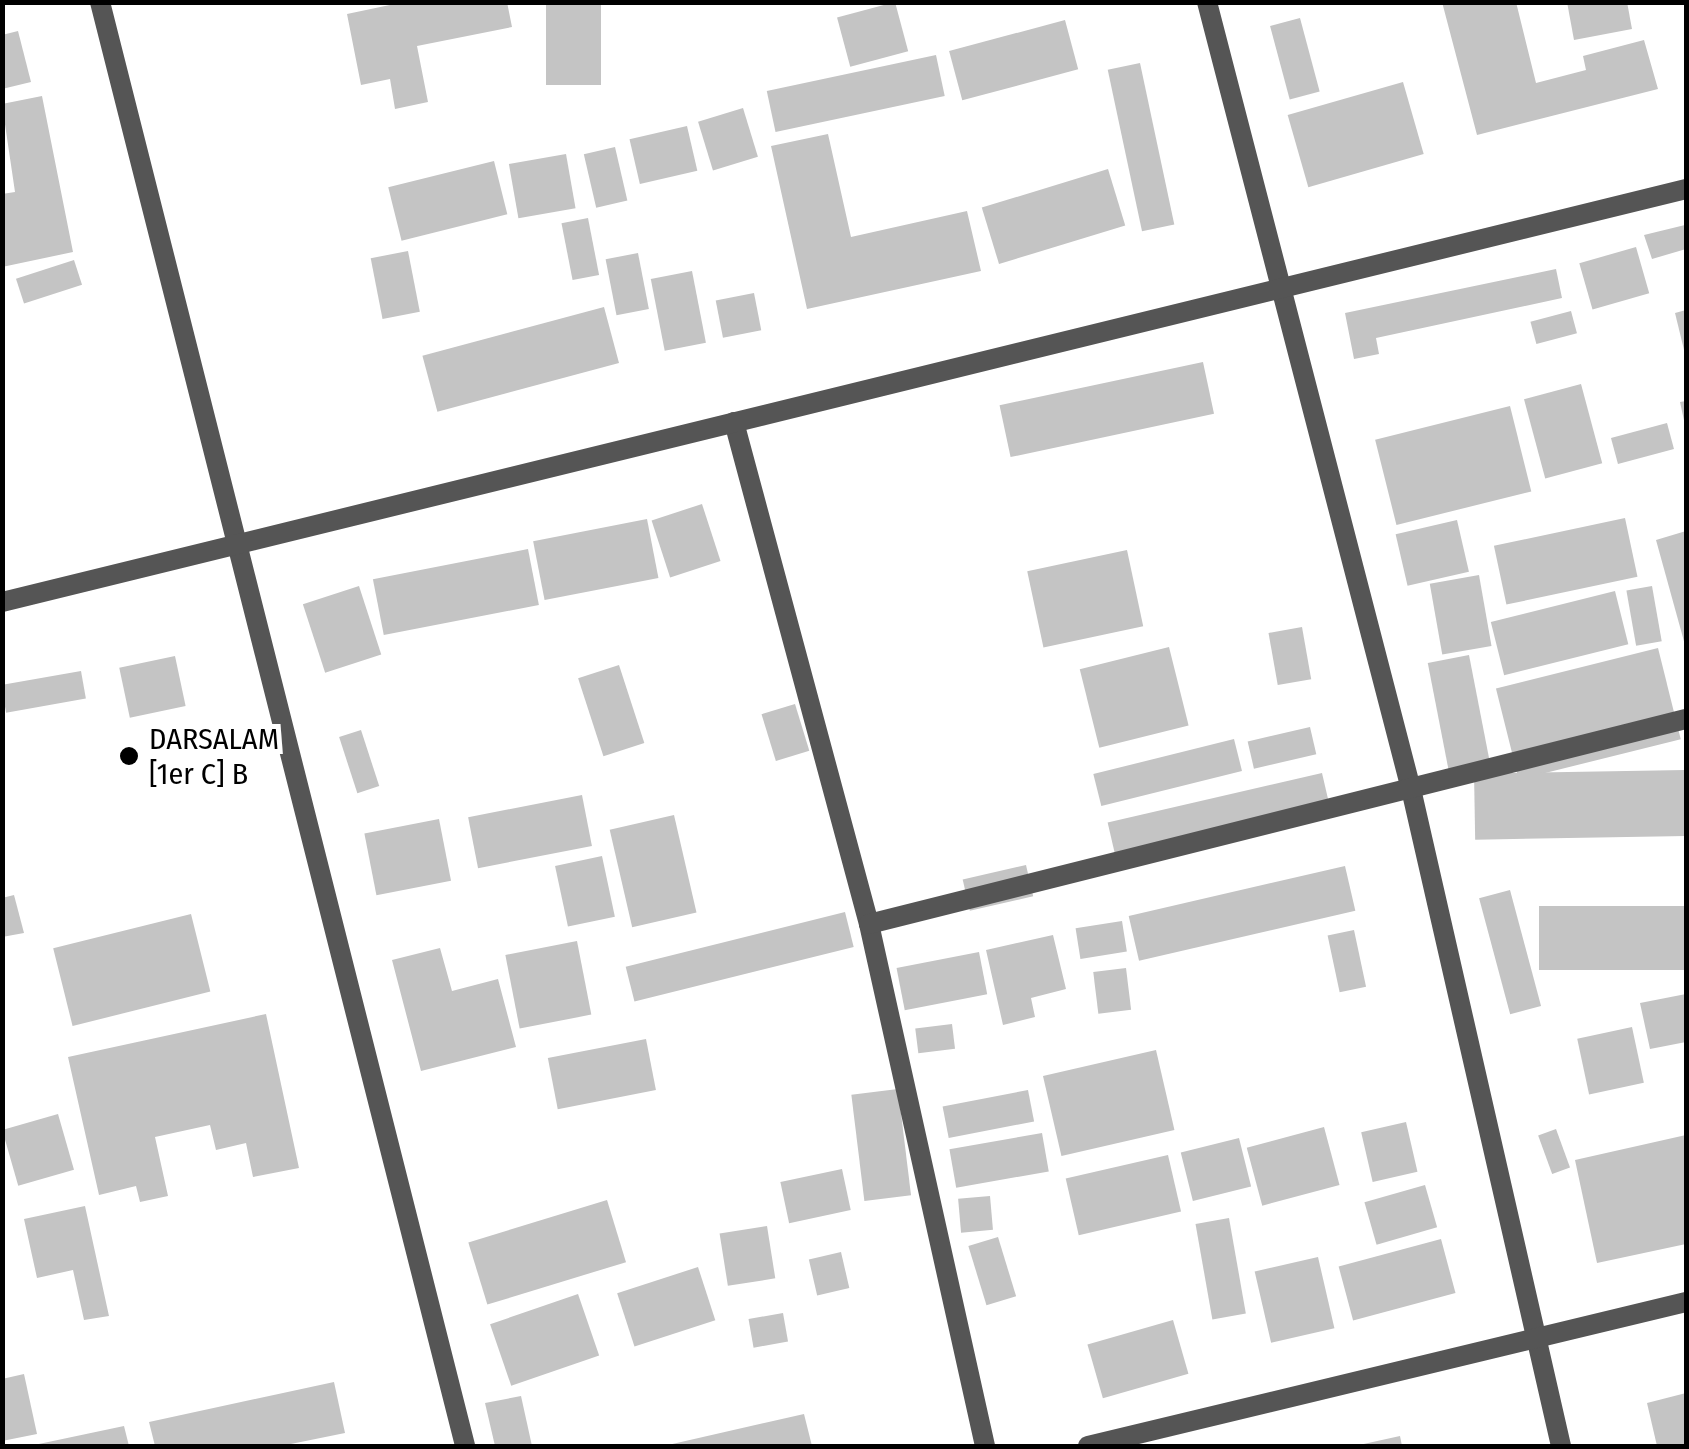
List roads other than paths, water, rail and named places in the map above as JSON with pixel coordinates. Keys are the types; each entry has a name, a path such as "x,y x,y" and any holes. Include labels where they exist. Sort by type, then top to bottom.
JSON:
{"street":[{"path":"100,2 465,1446"},
{"path":"1207,2 1411,789 1560,1446"},
{"path":"2,602 1686,189"},
{"path":"734,422 869,924 986,1446"},
{"path":"869,924 1686,719"},
{"path":"1088,1446 1686,1302"}],"place":[{"name":"DARSALAM [1er C] B","path":"129,756"}]}
